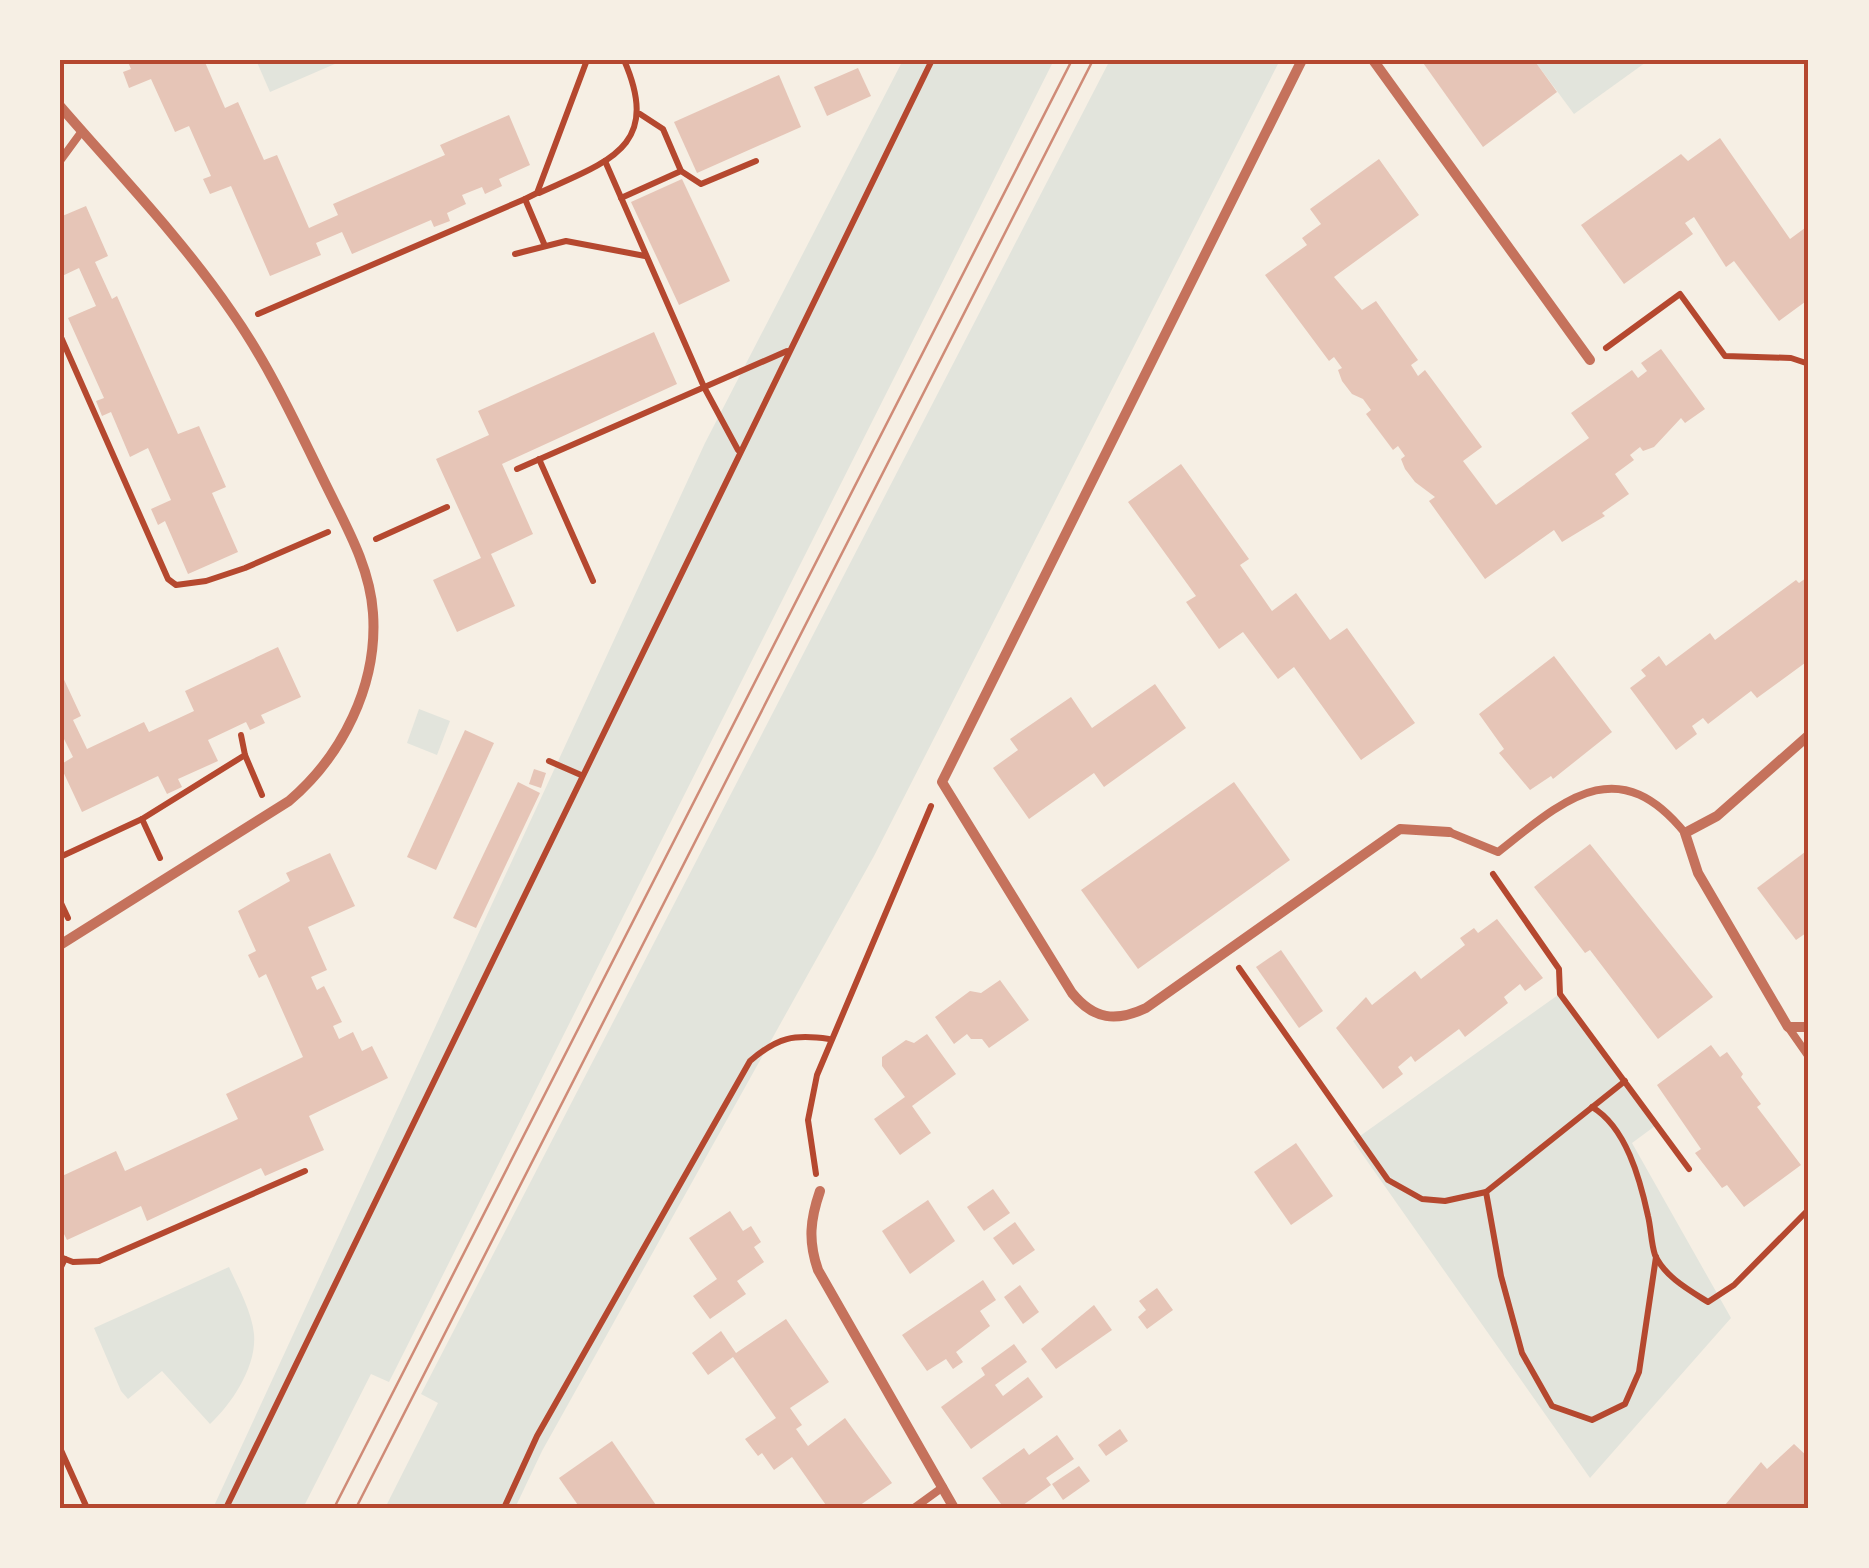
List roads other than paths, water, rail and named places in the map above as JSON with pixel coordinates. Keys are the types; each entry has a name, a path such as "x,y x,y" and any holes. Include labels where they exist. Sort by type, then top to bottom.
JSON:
{"street":[{"path":"1302,60 942,782 1072,994 1086,1010 1106,1018 1127,1017 1146,1008 1400,828 1449,832"},
{"path":"1373,60 1590,360"},
{"path":"60,106 206,276 239,322 356,548 373,616 370,658 352,722 314,780 270,813 60,945"},
{"path":"1809,735 1717,816 1685,833 1698,873 1788,1027 1809,1027"},
{"path":"820,1191 810,1223 810,1248 818,1270 954,1508"}],"lane":[{"path":"60,160 82,131"},
{"path":"1449,832 1498,852 1571,795 1592,790 1636,793 1664,808 1685,833"},
{"path":"1788,1027 1809,1058"},
{"path":"914,1508 943,1488"}],"tram line":[{"path":"334,1508 1072,60"},
{"path":"356,1508 1093,60"}]}
